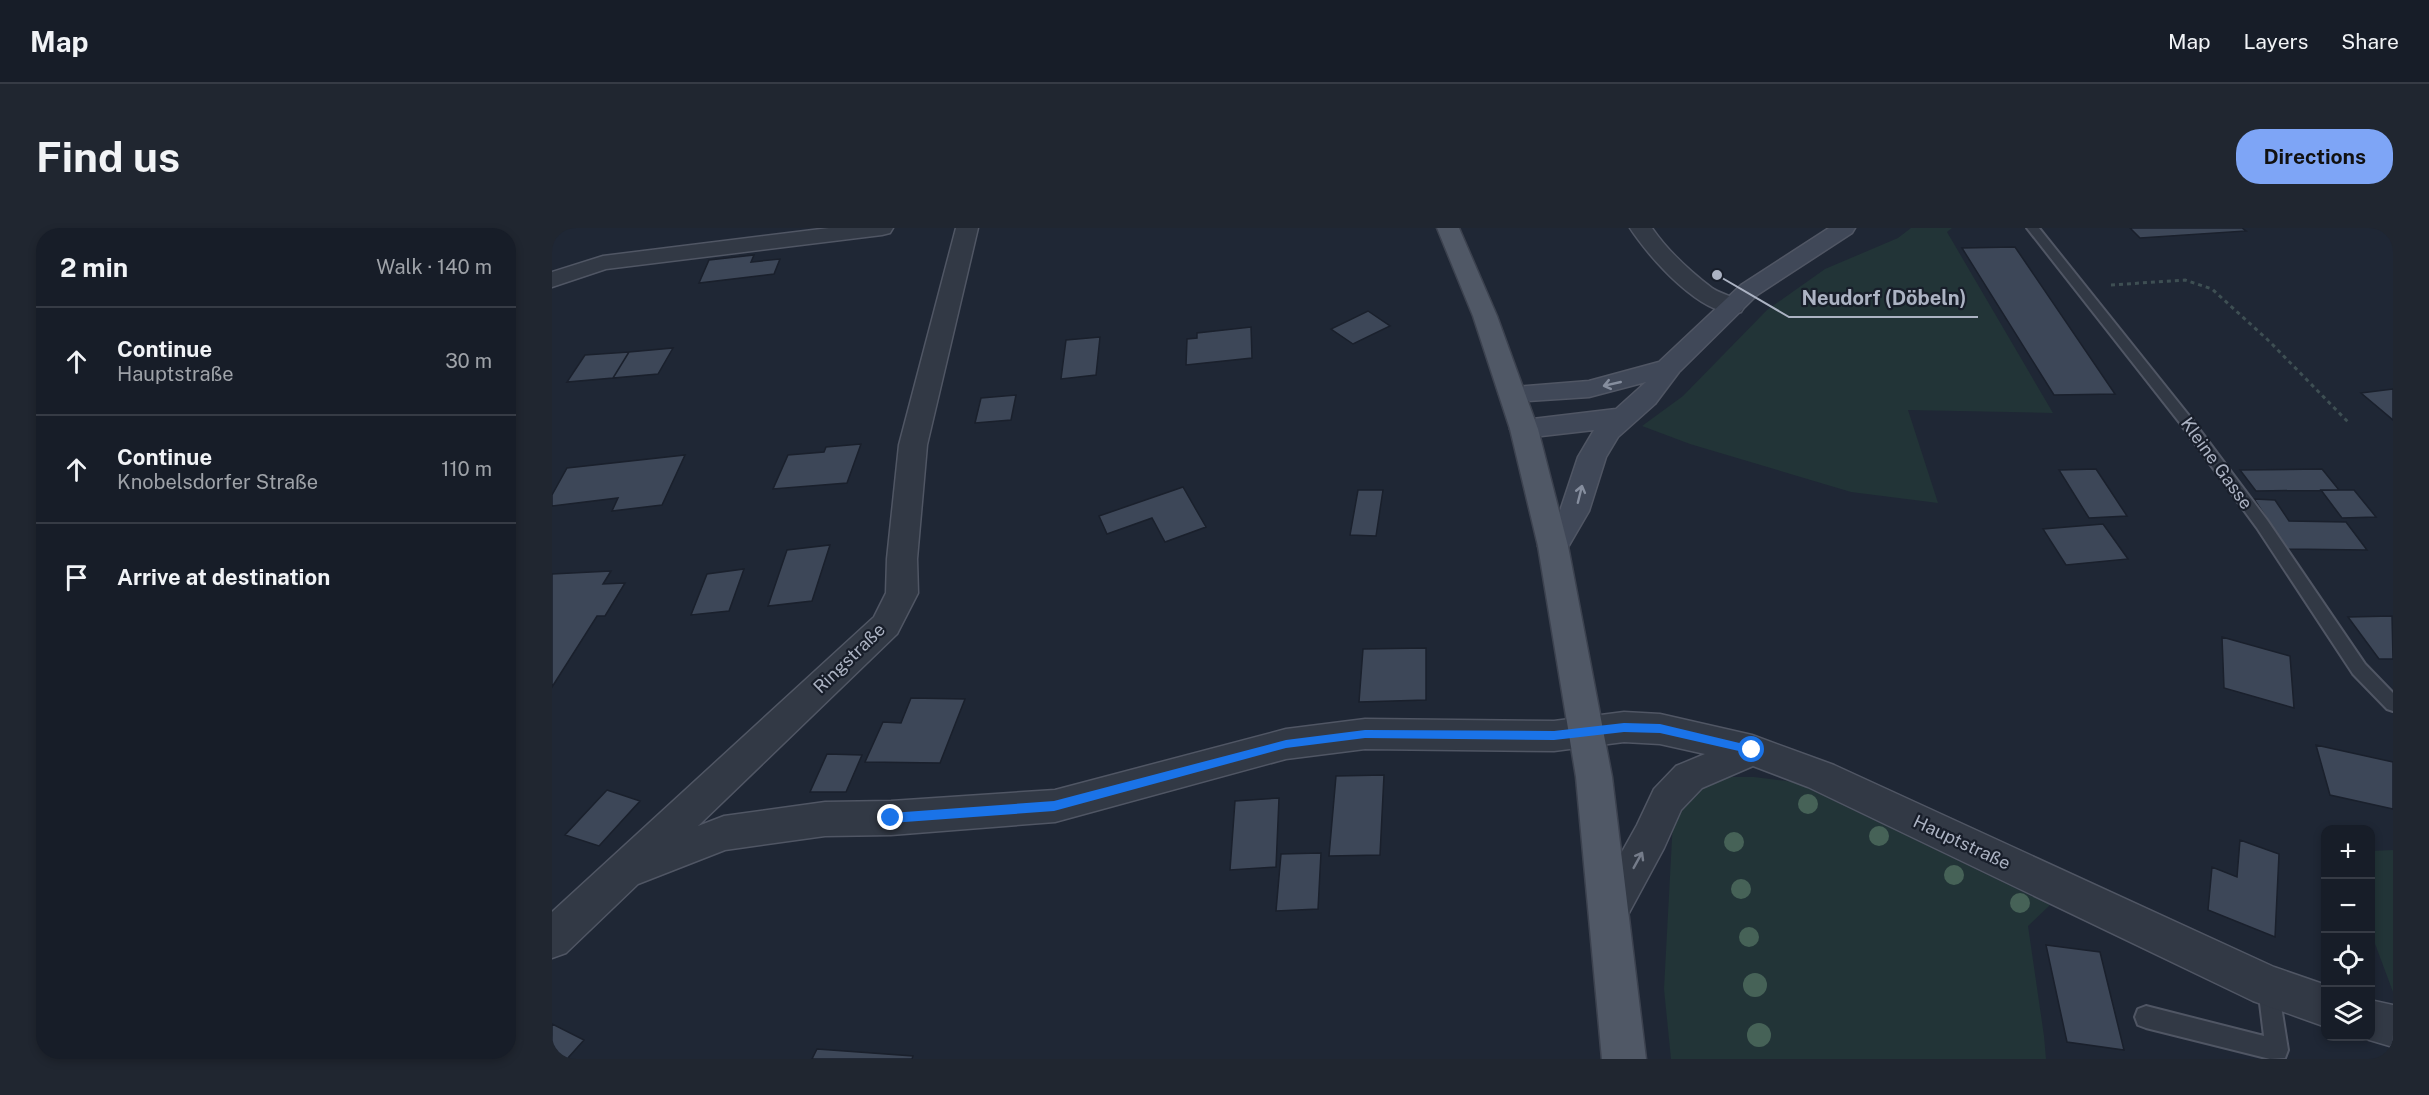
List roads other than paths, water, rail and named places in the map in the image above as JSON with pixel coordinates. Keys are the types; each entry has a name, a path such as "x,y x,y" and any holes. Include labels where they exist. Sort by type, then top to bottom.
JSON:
{"main road":[{"path":"1448,228 1485,316 1524,429 1553,546 1594,777 1624,1059"},
{"path":"1553,546 1577,506 1586,472 1599,442 1623,416 1662,382 1668,368 1749,290 1844,228"},
{"path":"1512,394 1589,389 1668,368"},
{"path":"1524,429 1592,422 1623,416"}],"street":[{"path":"552,280 603,262 882,228"},
{"name":"Ringstraße","path":"552,939 886,625 902,593 902,559 913,445 967,228"},
{"path":"1641,228 1653,246 1704,294 1732,307"},
{"name":"Hauptstraße","path":"622,872 724,833 825,819 891,818 1054,806 1286,744 1365,734 1554,736 1624,728 1660,729 1752,750 1821,776 2268,986 2321,1005"},
{"path":"1609,911 1651,836 1667,800 1689,777 1752,750"},
{"path":"2375,1022 2393,1026"}],"lane":[{"name":"Kleine Gasse","path":"2033,228 2186,420 2262,524 2359,669 2393,704"},
{"path":"2146,1017 2277,1050 2268,986"}],"place":[{"name":"Neudorf (Döbeln)","path":"1717,275"}]}
